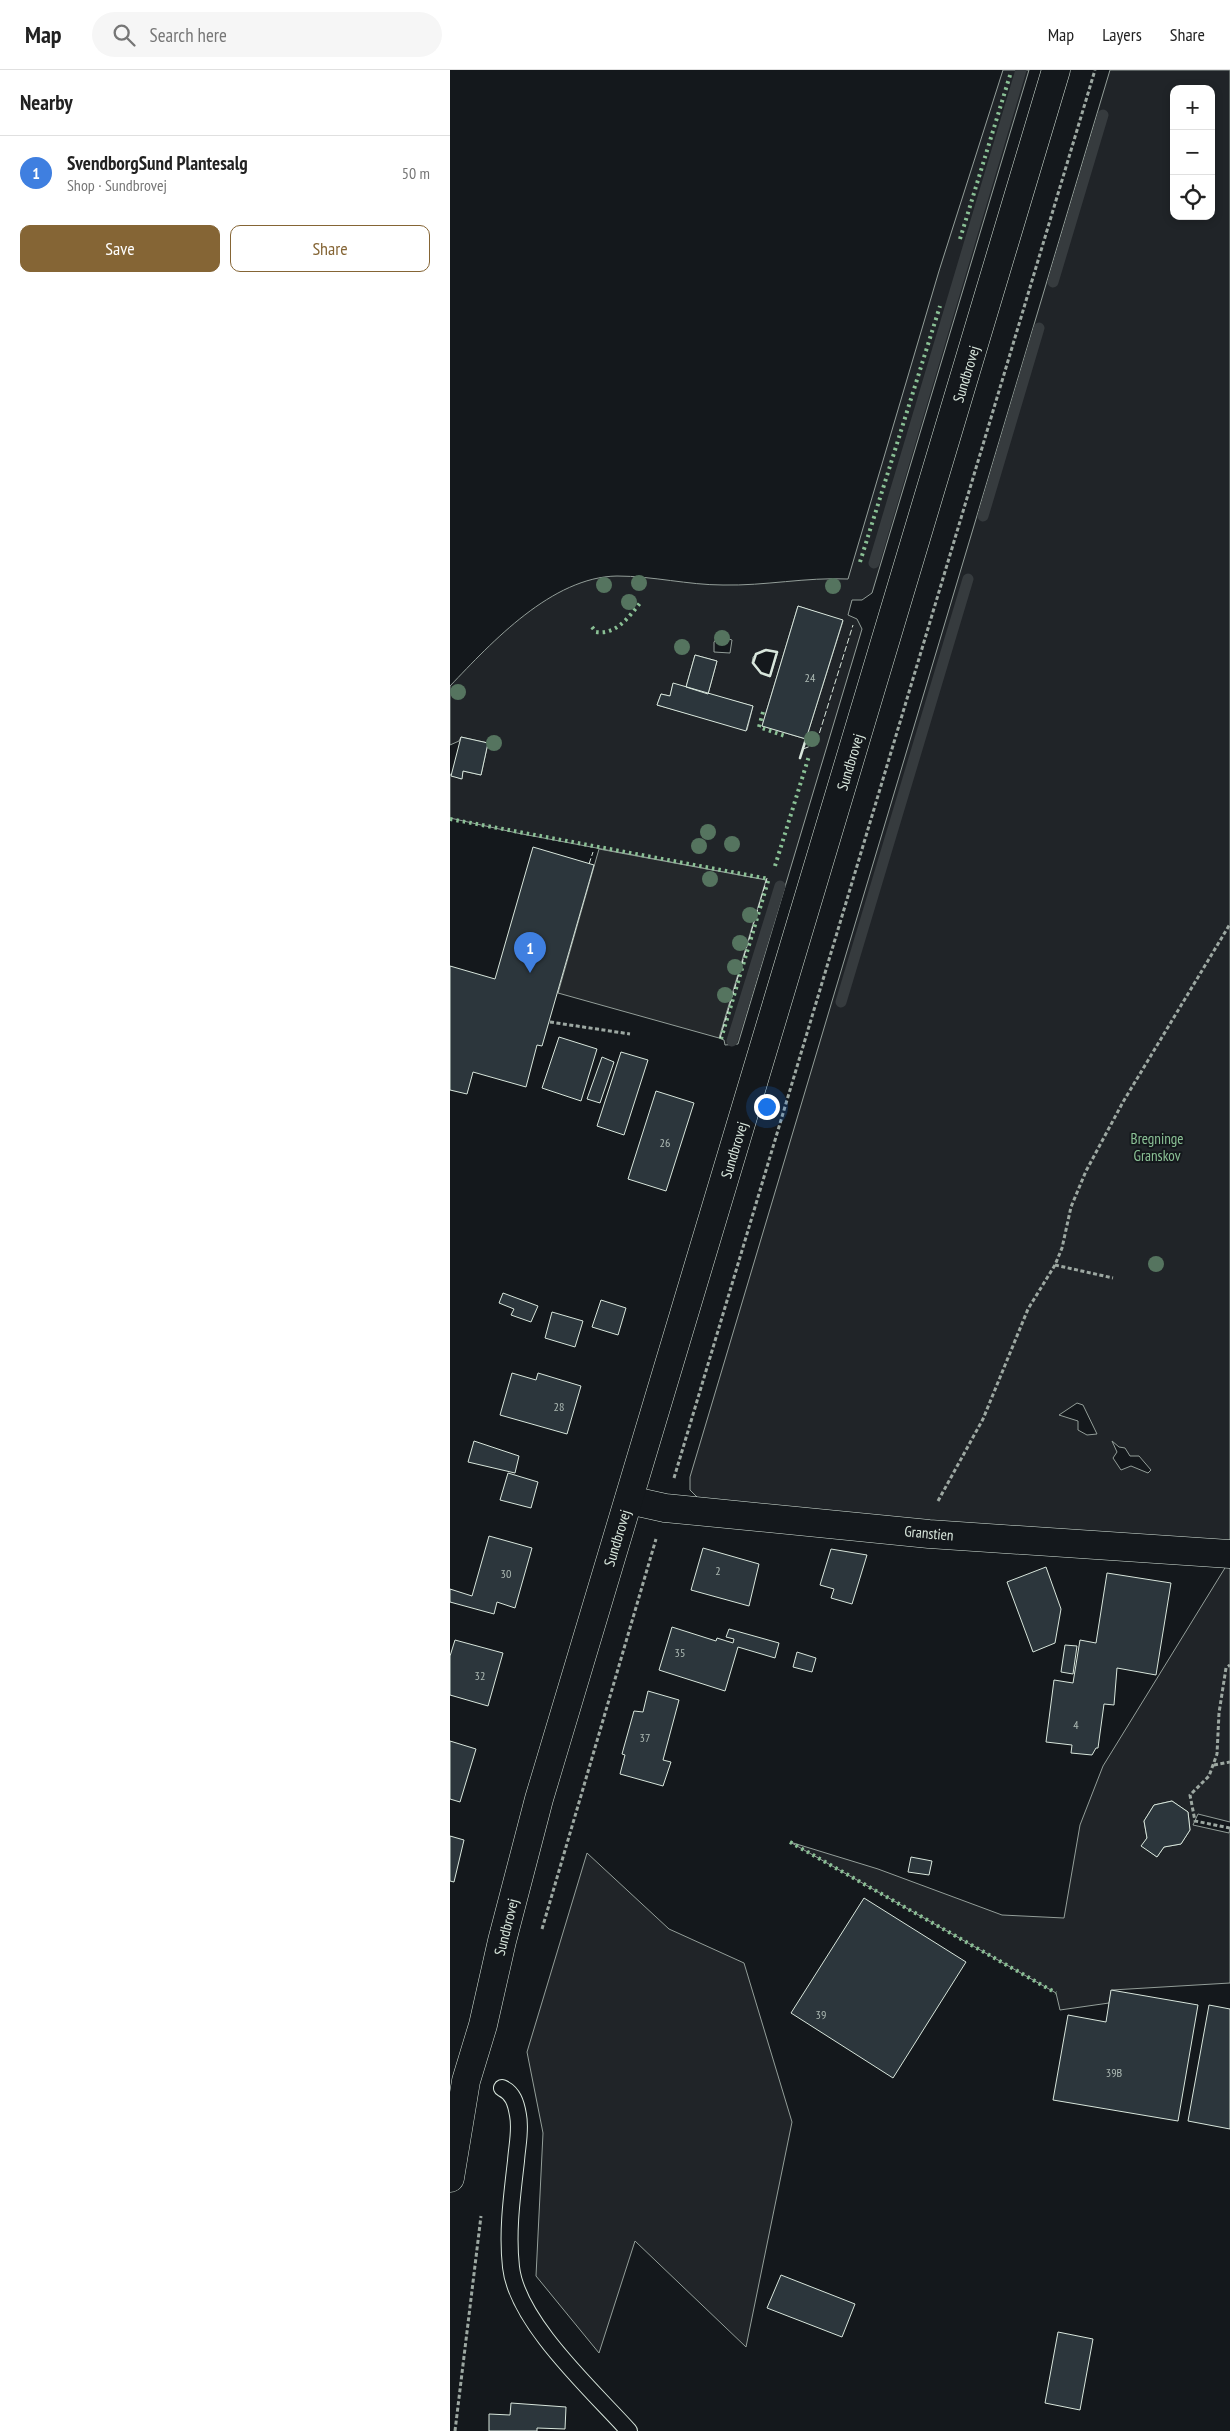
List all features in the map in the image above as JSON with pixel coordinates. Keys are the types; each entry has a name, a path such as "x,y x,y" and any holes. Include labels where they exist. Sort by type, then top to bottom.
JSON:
{"main road":[{"name":"Sundbrovej","path":"450,2178 466,2081 483,2025 502,1941 539,1799 1056,70"},
{"name":"Granstien","path":"629,1500 665,1508 929,1534 1230,1554"}],"lane":[{"path":"502,2088 513,2096 519,2116 510,2248 512,2274 519,2296 526,2313 563,2358 629,2431"}],"path":[{"path":"540,1932 1095,70"},
{"path":"929,1534 935,1506 983,1419 1028,1309 1055,1265 1062,1248 1071,1207 1090,1163 1123,1102 1230,924"},
{"path":"550,1022 630,1034"},
{"path":"1055,1265 1112,1278"},
{"path":"1230,1665 1226,1668 1218,1713 1217,1754 1210,1776 1190,1796 1195,1821 1230,1828"},
{"path":"1213,1765 1230,1762"},
{"path":"455,2431 482,2209"}],"green space":[{"path":"1003,70 1029,70 872,593 862,600 852,600 848,615 857,619 862,629 738,1044 725,1045 724,1040 719,1038 766,880 517,833 450,818 450,774 461,779 463,771 481,775 488,743 461,737 459,741 450,745 450,686 504,632 525,615 569,587 593,579 630,576 697,584 723,585 848,579 939,271","holes":["798,606 843,621 806,739 762,726","719,636 732,640 730,653 714,652 714,642","763,650 778,652 770,677 761,673 752,663 753,657","695,655 717,661 708,694 753,706 747,730 657,705 661,694 670,696 673,684 686,687"]},
{"name":"Bregninge Granskov","path":"1110,70 1230,70 1230,1544 844,1515 700,1500 690,1490 690,1477","holes":["1077,1403 1083,1405 1097,1434 1087,1435 1078,1430 1078,1421 1059,1415","1112,1441 1119,1447 1125,1448 1130,1456 1139,1456 1151,1470 1148,1473 1131,1466 1121,1470 1113,1458 1117,1452"]},
{"path":"1228,1563 1230,1563 1230,1822 1198,1814 1193,1825 1229,1833 1230,1828 1230,1983 1112,1990 1109,2003 1060,2010 1056,1993 790,1842 878,1869 1002,1915 1064,1918 1080,1825 1103,1766","holes":["1172,1801 1188,1812 1190,1830 1181,1844 1164,1847 1157,1857 1142,1846 1147,1838 1144,1821 1154,1805"]},
{"path":"587,1853 669,1929 744,1963 792,2122 746,2347 635,2241 599,2353 536,2276 543,2133 527,2052"}],"shaded area":[{"path":"599,849 766,880 719,1038 558,993"}],"building":[{"path":"798,606 843,620 806,739 762,726"},
{"path":"695,655 717,661 708,694 686,687"},
{"path":"673,683 753,706 746,731 657,705 661,694 670,696"},
{"path":"461,737 488,743 481,775 463,771 462,779 451,776"},
{"path":"533,847 594,865 542,1046 537,1045 526,1087 473,1072 467,1094 450,1090 450,966 495,979"},
{"path":"559,1037 597,1049 581,1101 542,1088"},
{"path":"621,1052 648,1060 624,1135 597,1126"},
{"path":"602,1057 614,1062 600,1103 587,1099"},
{"path":"656,1091 694,1103 666,1191 628,1179"},
{"path":"503,1293 538,1306 531,1322 511,1315 514,1309 499,1303"},
{"path":"601,1300 626,1308 618,1335 592,1327"},
{"path":"552,1312 583,1321 575,1347 545,1338"},
{"path":"512,1373 536,1380 538,1373 581,1386 567,1434 500,1415"},
{"path":"474,1441 519,1456 515,1473 468,1462"},
{"path":"508,1473 538,1482 531,1508 500,1500"},
{"path":"489,1536 532,1548 515,1608 497,1602 494,1614 450,1602 450,1589 472,1596"},
{"path":"703,1548 759,1564 749,1606 691,1590"},
{"path":"831,1549 867,1555 852,1604 831,1598 834,1589 820,1585"},
{"path":"1046,1567 1061,1609 1055,1643 1033,1652 1007,1582"},
{"path":"1107,1573 1171,1583 1156,1675 1117,1668 1114,1705 1104,1704 1098,1748 1096,1748 1092,1755 1071,1753 1072,1745 1046,1742 1054,1680 1073,1683 1080,1640 1096,1643"},
{"path":"672,1627 716,1641 717,1638 733,1643 734,1639 726,1637 729,1629 779,1643 775,1658 738,1647 725,1691 659,1670"},
{"path":"455,1640 503,1653 488,1706 450,1695 450,1656"},
{"path":"1065,1645 1077,1646 1073,1674 1061,1672"},
{"path":"797,1652 816,1658 812,1672 793,1667"},
{"path":"648,1691 679,1700 663,1760 671,1762 663,1786 620,1774 625,1755 622,1754 634,1711 643,1712"},
{"path":"450,1741 476,1749 460,1802 450,1799"},
{"path":"1172,1801 1188,1812 1190,1830 1181,1844 1164,1847 1157,1857 1141,1846 1147,1838 1144,1821 1154,1805"},
{"path":"450,1836 464,1840 454,1882 450,1881"},
{"path":"911,1857 932,1861 929,1875 908,1872"},
{"path":"864,1898 966,1962 893,2078 791,2013"},
{"path":"1111,1990 1198,2005 1178,2121 1053,2100 1068,2015 1106,2022"},
{"path":"1209,2005 1230,2009 1230,2129 1188,2121"},
{"path":"781,2275 855,2304 842,2337 767,2308"},
{"path":"1058,2332 1093,2339 1080,2410 1045,2403"},
{"path":"511,2403 566,2407 565,2429 537,2428 537,2431 489,2431 489,2414 510,2415"}],"waterway":[{"path":"874,563 1021,70"},
{"path":"1053,282 1103,115"},
{"path":"983,516 1039,328"},
{"path":"841,1002 968,579"},
{"path":"732,1041 780,886"}],"hedge":[{"path":"960,239 1011,72"},
{"path":"860,562 940,306"},
{"path":"592,627 596,632 610,631 627,619 640,603"},
{"path":"763,712 759,727 785,736"},
{"path":"775,866 809,756"},
{"path":"450,819 769,879"},
{"path":"721,1039 769,878"},
{"path":"790,1842 1056,1993"}],"fence":[{"path":"803,749 816,744 853,625"},
{"path":"589,864 593,852"},
{"path":"720,1038 767,878"}],"wall":[{"path":"766,650 777,652 770,676 761,673 753,663 756,654 766,650"},
{"path":"800,758 806,739"}],"place":[{"name":"SvendborgSund Plantesalg","path":"530,973"}]}
